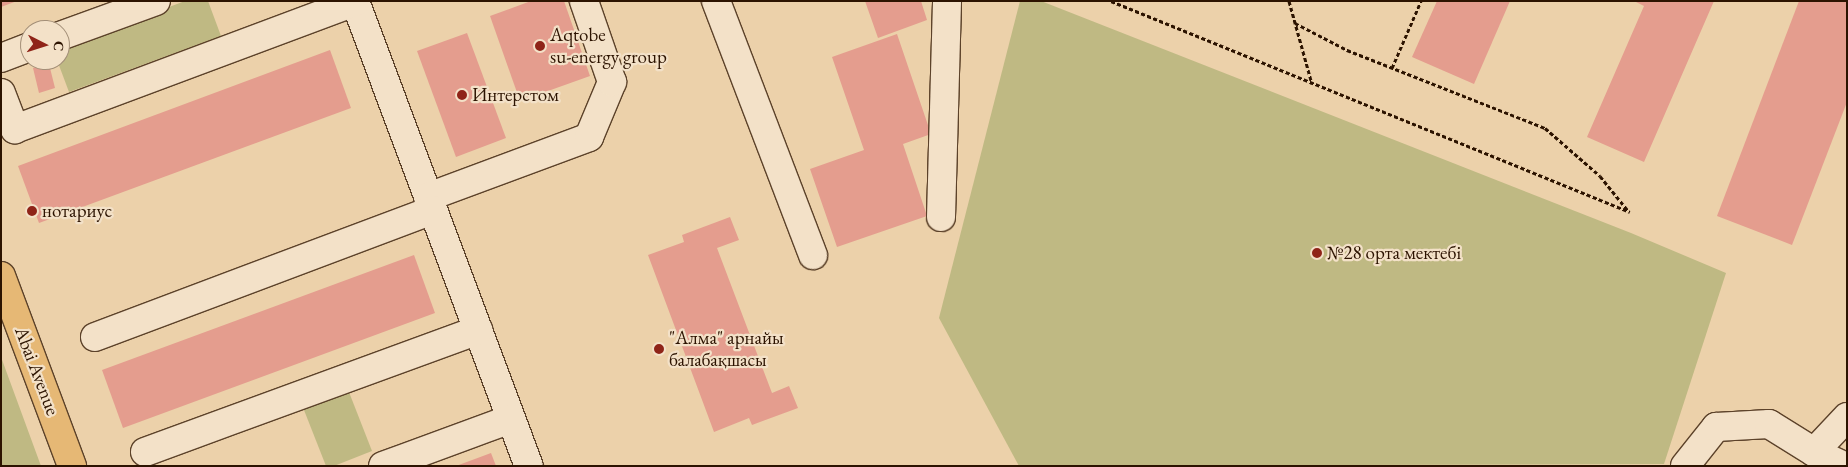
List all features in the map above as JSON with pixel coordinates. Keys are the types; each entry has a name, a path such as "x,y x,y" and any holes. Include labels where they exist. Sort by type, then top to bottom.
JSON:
{"main road":[{"name":"Abai Avenue","path":"1,276 72,466"}],"lane":[{"path":"70,32 156,1"},
{"path":"94,337 589,138 612,82 584,1"},
{"path":"716,1 813,255"},
{"path":"941,217 947,1"},
{"path":"1,93 15,130 355,2 529,466"},
{"path":"1,58 20,51"},
{"path":"145,452 478,330"},
{"path":"1814,452 1847,417"},
{"path":"383,466 511,419"},
{"path":"1686,466 1716,427 1770,424 1814,452 1844,466"}],"path":[{"path":"1111,1 1630,212 1600,176 1545,128 1346,50 1295,23"},
{"path":"1289,1 1312,84"},
{"path":"1392,68 1421,1"}],"shaded area":[{"path":"185,1 208,1 221,36 69,92 61,70 70,70 70,44"},
{"name":"№28 орта мектебі","path":"1020,1 1041,1 1631,233 1726,273 1664,464 1019,466 939,318"},
{"path":"1,357 41,466 1,466"},
{"path":"347,387 372,451 334,466 326,466 302,405"}],"building":[{"path":"1,1 17,1 1,7"},
{"name":"Aqtobe su-energy group","path":"531,1 564,1 590,76 520,101 490,16"},
{"path":"865,1 921,1 927,20 878,38"},
{"path":"1437,1 1510,1 1474,84 1412,57"},
{"path":"1634,1 1714,1 1644,162 1587,137 1644,6"},
{"path":"1799,1 1847,1 1847,102 1792,245 1717,216"},
{"name":"Интерстом","path":"467,33 506,138 456,157 417,51"},
{"path":"897,34 931,134 903,144 927,216 837,247 810,169 864,150 832,57"},
{"path":"330,50 351,108 39,223 18,166"},
{"path":"33,70 50,70 55,88 39,93"},
{"path":"730,217 739,240 717,248 772,393 789,386 798,408 752,425 749,418 714,432 648,255 684,242 682,235"},
{"path":"414,255 435,313 123,428 102,370"},
{"path":"491,453 496,466 456,466"}],"place":[{"name":"Aqtobe su-energy group","path":"540,46"},
{"name":"Интерстом","path":"462,95"},
{"name":"нотариус","path":"32,211"},
{"name":"№28 орта мектебі","path":"1317,253"},
{"name":"\"Алма\" арнайы балабақшасы","path":"659,349"}]}
